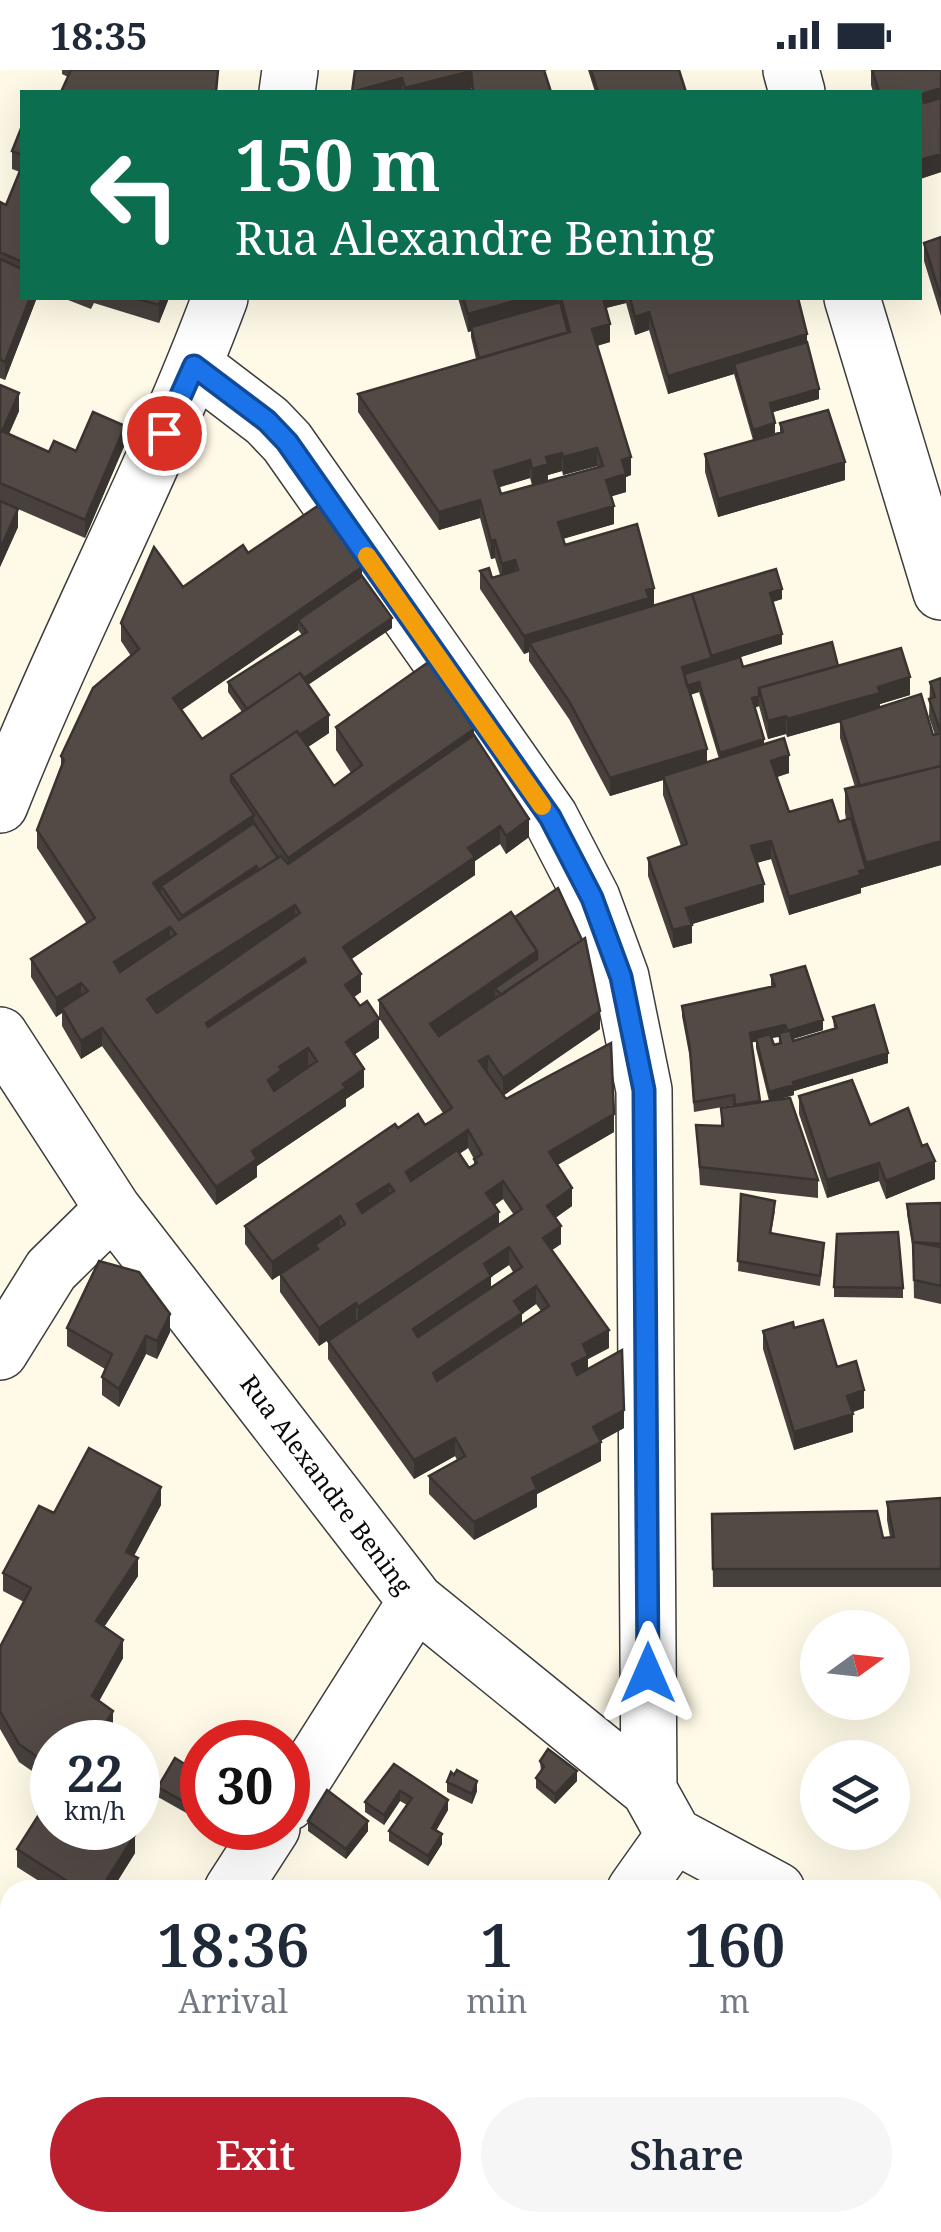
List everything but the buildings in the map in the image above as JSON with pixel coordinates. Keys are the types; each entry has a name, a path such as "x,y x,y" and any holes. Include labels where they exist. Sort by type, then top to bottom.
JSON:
{"street":[{"path":"0,805 27,736 194,366 219,300"},
{"path":"853,300 941,592"},
{"path":"194,366 267,421 287,442 550,817 592,898 621,977 644,1090 662,1812 638,1880"},
{"name":"Rua Alexandre Bening","path":"0,1036 113,1209 416,1600 662,1812 763,1880"},
{"path":"0,1352 50,1270 113,1209"},
{"path":"310,1768 416,1600"},
{"path":"238,1880 258,1850"}],"slow traffic":[{"path":"367,556 542,806"}],"route":[{"path":"164,433 194,366 267,421 287,442 550,817 592,898 621,977 644,1090 648,1673"}]}
